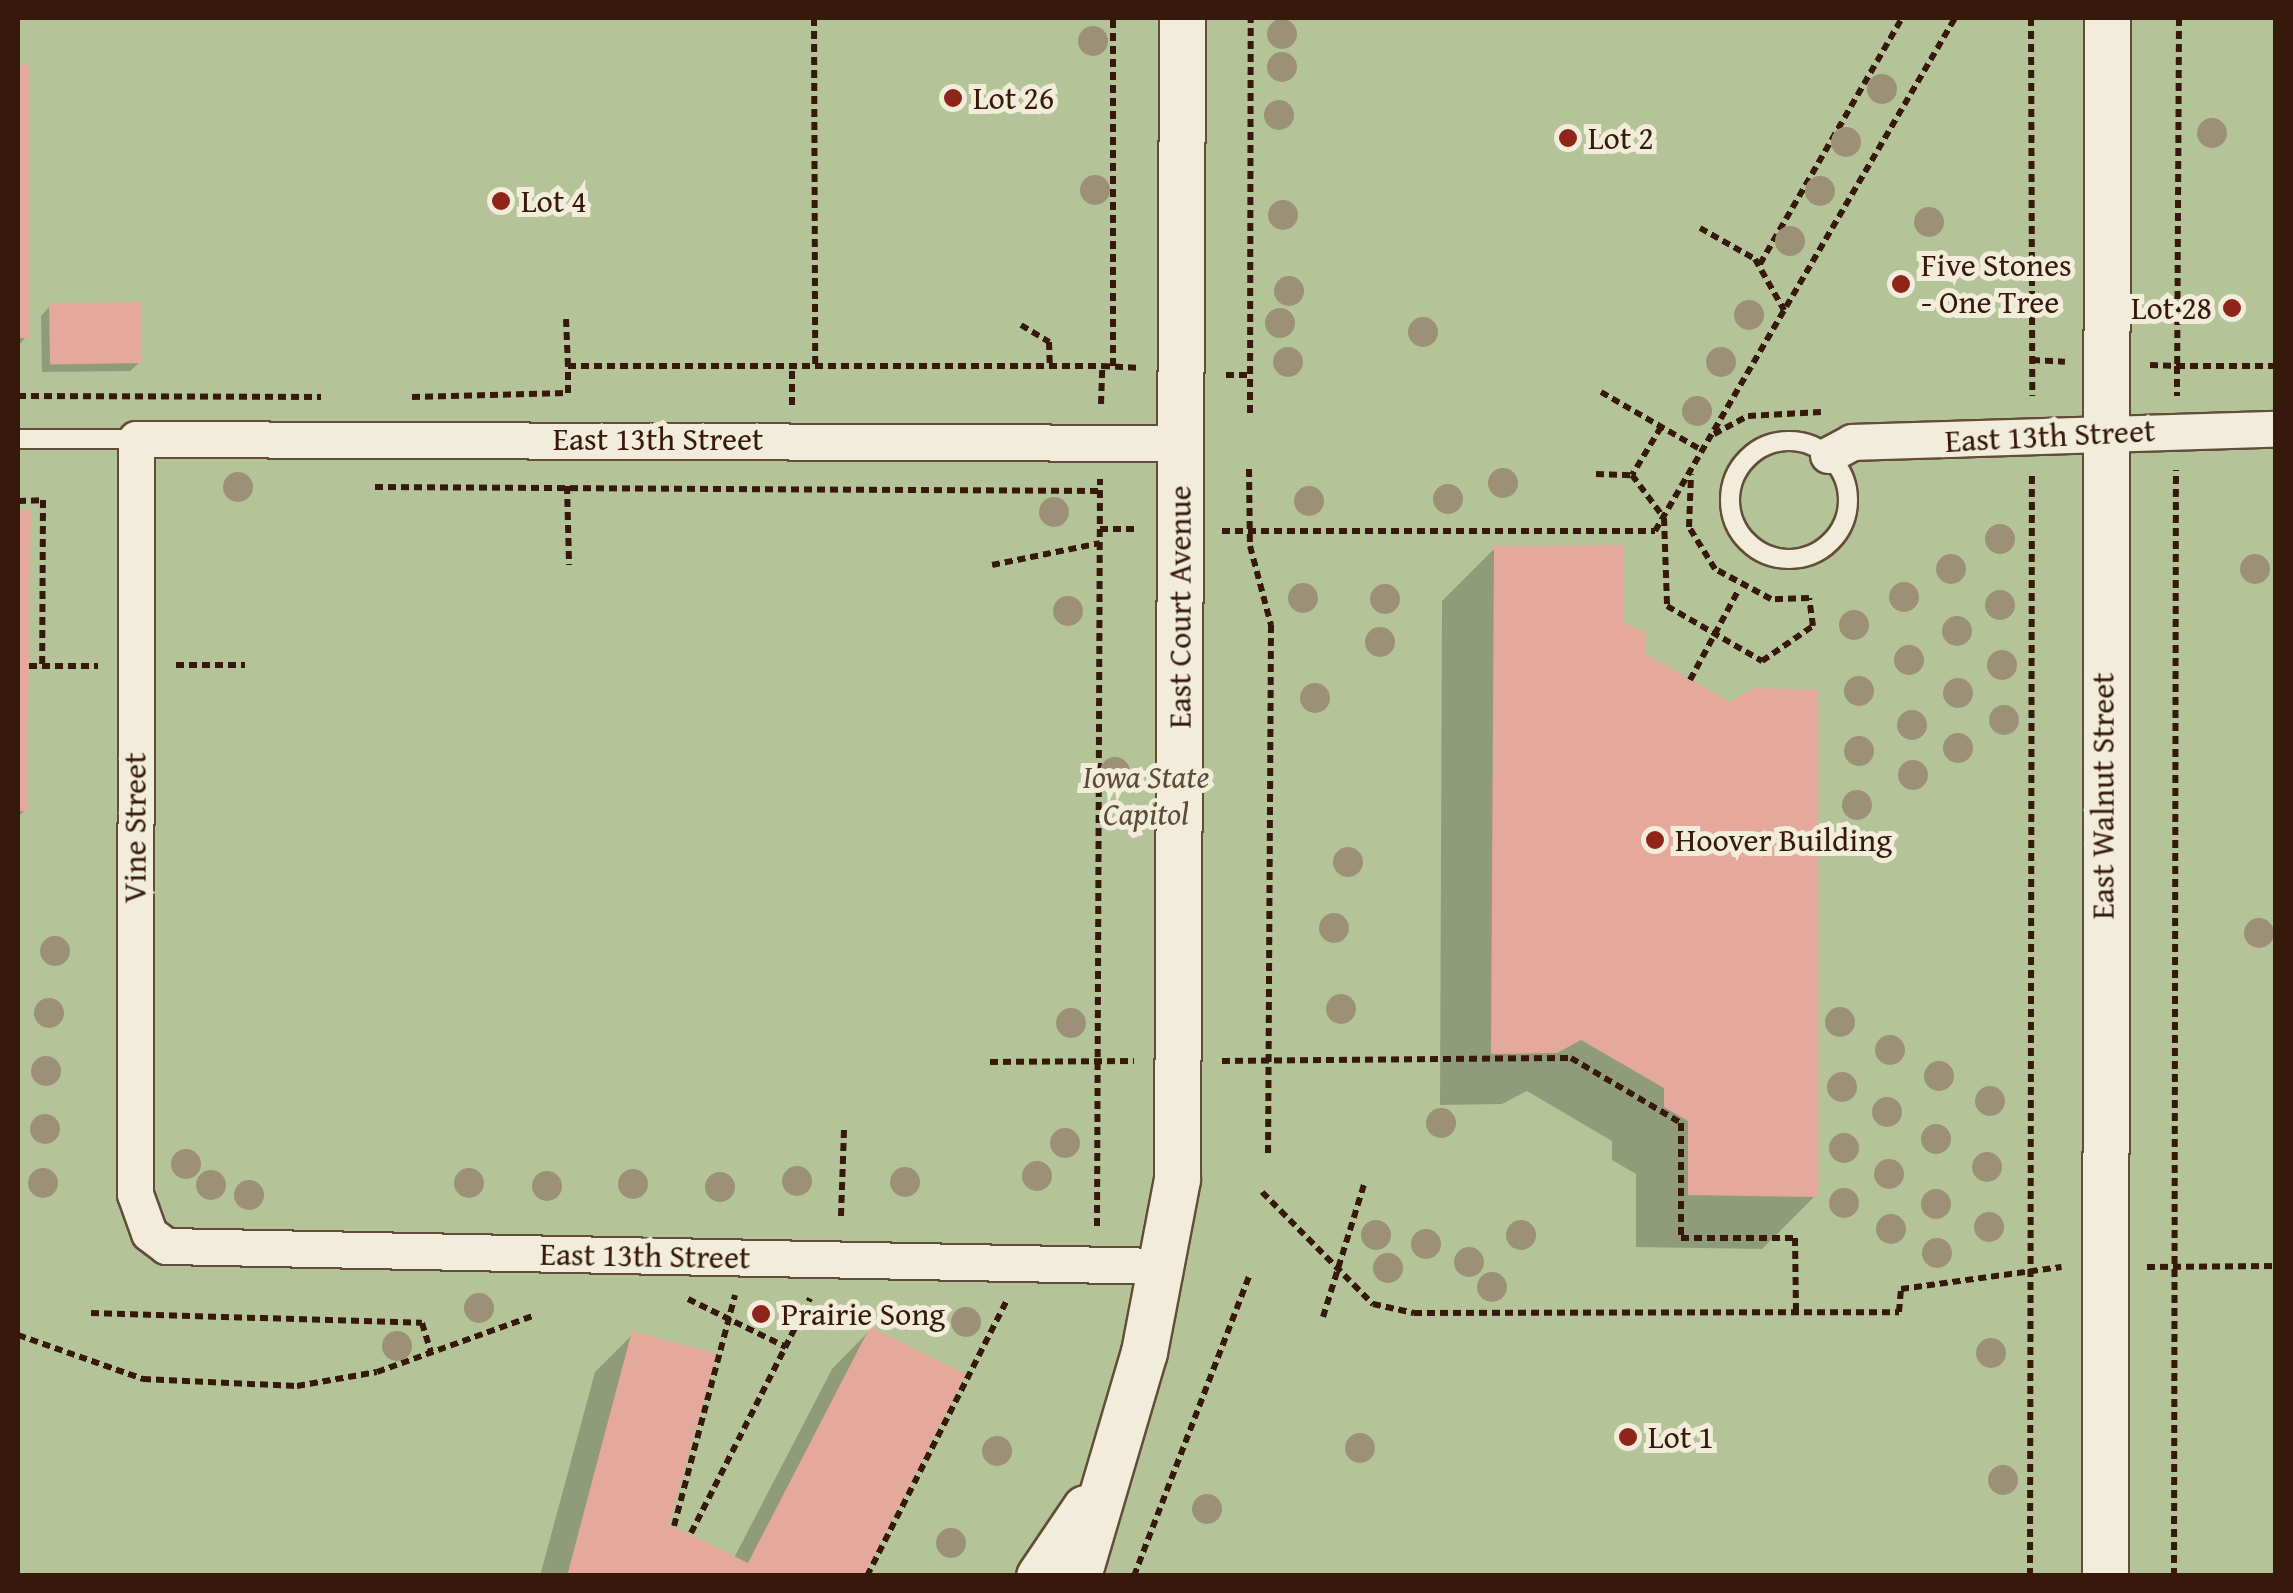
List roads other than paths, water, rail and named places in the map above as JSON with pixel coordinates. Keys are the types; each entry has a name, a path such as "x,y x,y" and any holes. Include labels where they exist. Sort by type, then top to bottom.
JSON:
{"street":[{"name":"East Court Avenue","path":"1078,1576 1164,1266 1177,1160 1182,18"},
{"name":"East Walnut Street","path":"2105,1576 2102,437 2107,18"},
{"name":"East 13th Street","path":"1828,455 1852,442 2276,429"},
{"name":"East 13th Street","path":"136,439 1180,443"},
{"name":"Vine Street","path":"136,439 139,1217"},
{"name":"East 13th Street","path":"139,1217 166,1246 1164,1266"},
{"name":"East Court Avenue","path":"1039,1576 1101,1486"}],"lane":[{"path":"18,439 136,439"},
{"path":"1792,440 1828,455 1848,490 1841,529 1810,555 1754,548 1732,518 1741,464 1792,440"}],"place":[{"name":"Lot 26","path":"953,98"},
{"name":"Lot 2","path":"1568,138"},
{"name":"Lot 4","path":"501,201"},
{"name":"Five Stones - One Tree","path":"1901,284"},
{"name":"Lot 28","path":"2232,308"},
{"name":"Hoover Building","path":"1655,840"},
{"name":"Prairie Song","path":"761,1314"},
{"name":"Lot 1","path":"1628,1437"}],"park label":[{"name":"Iowa State Capitol","path":"1146,796"}]}
